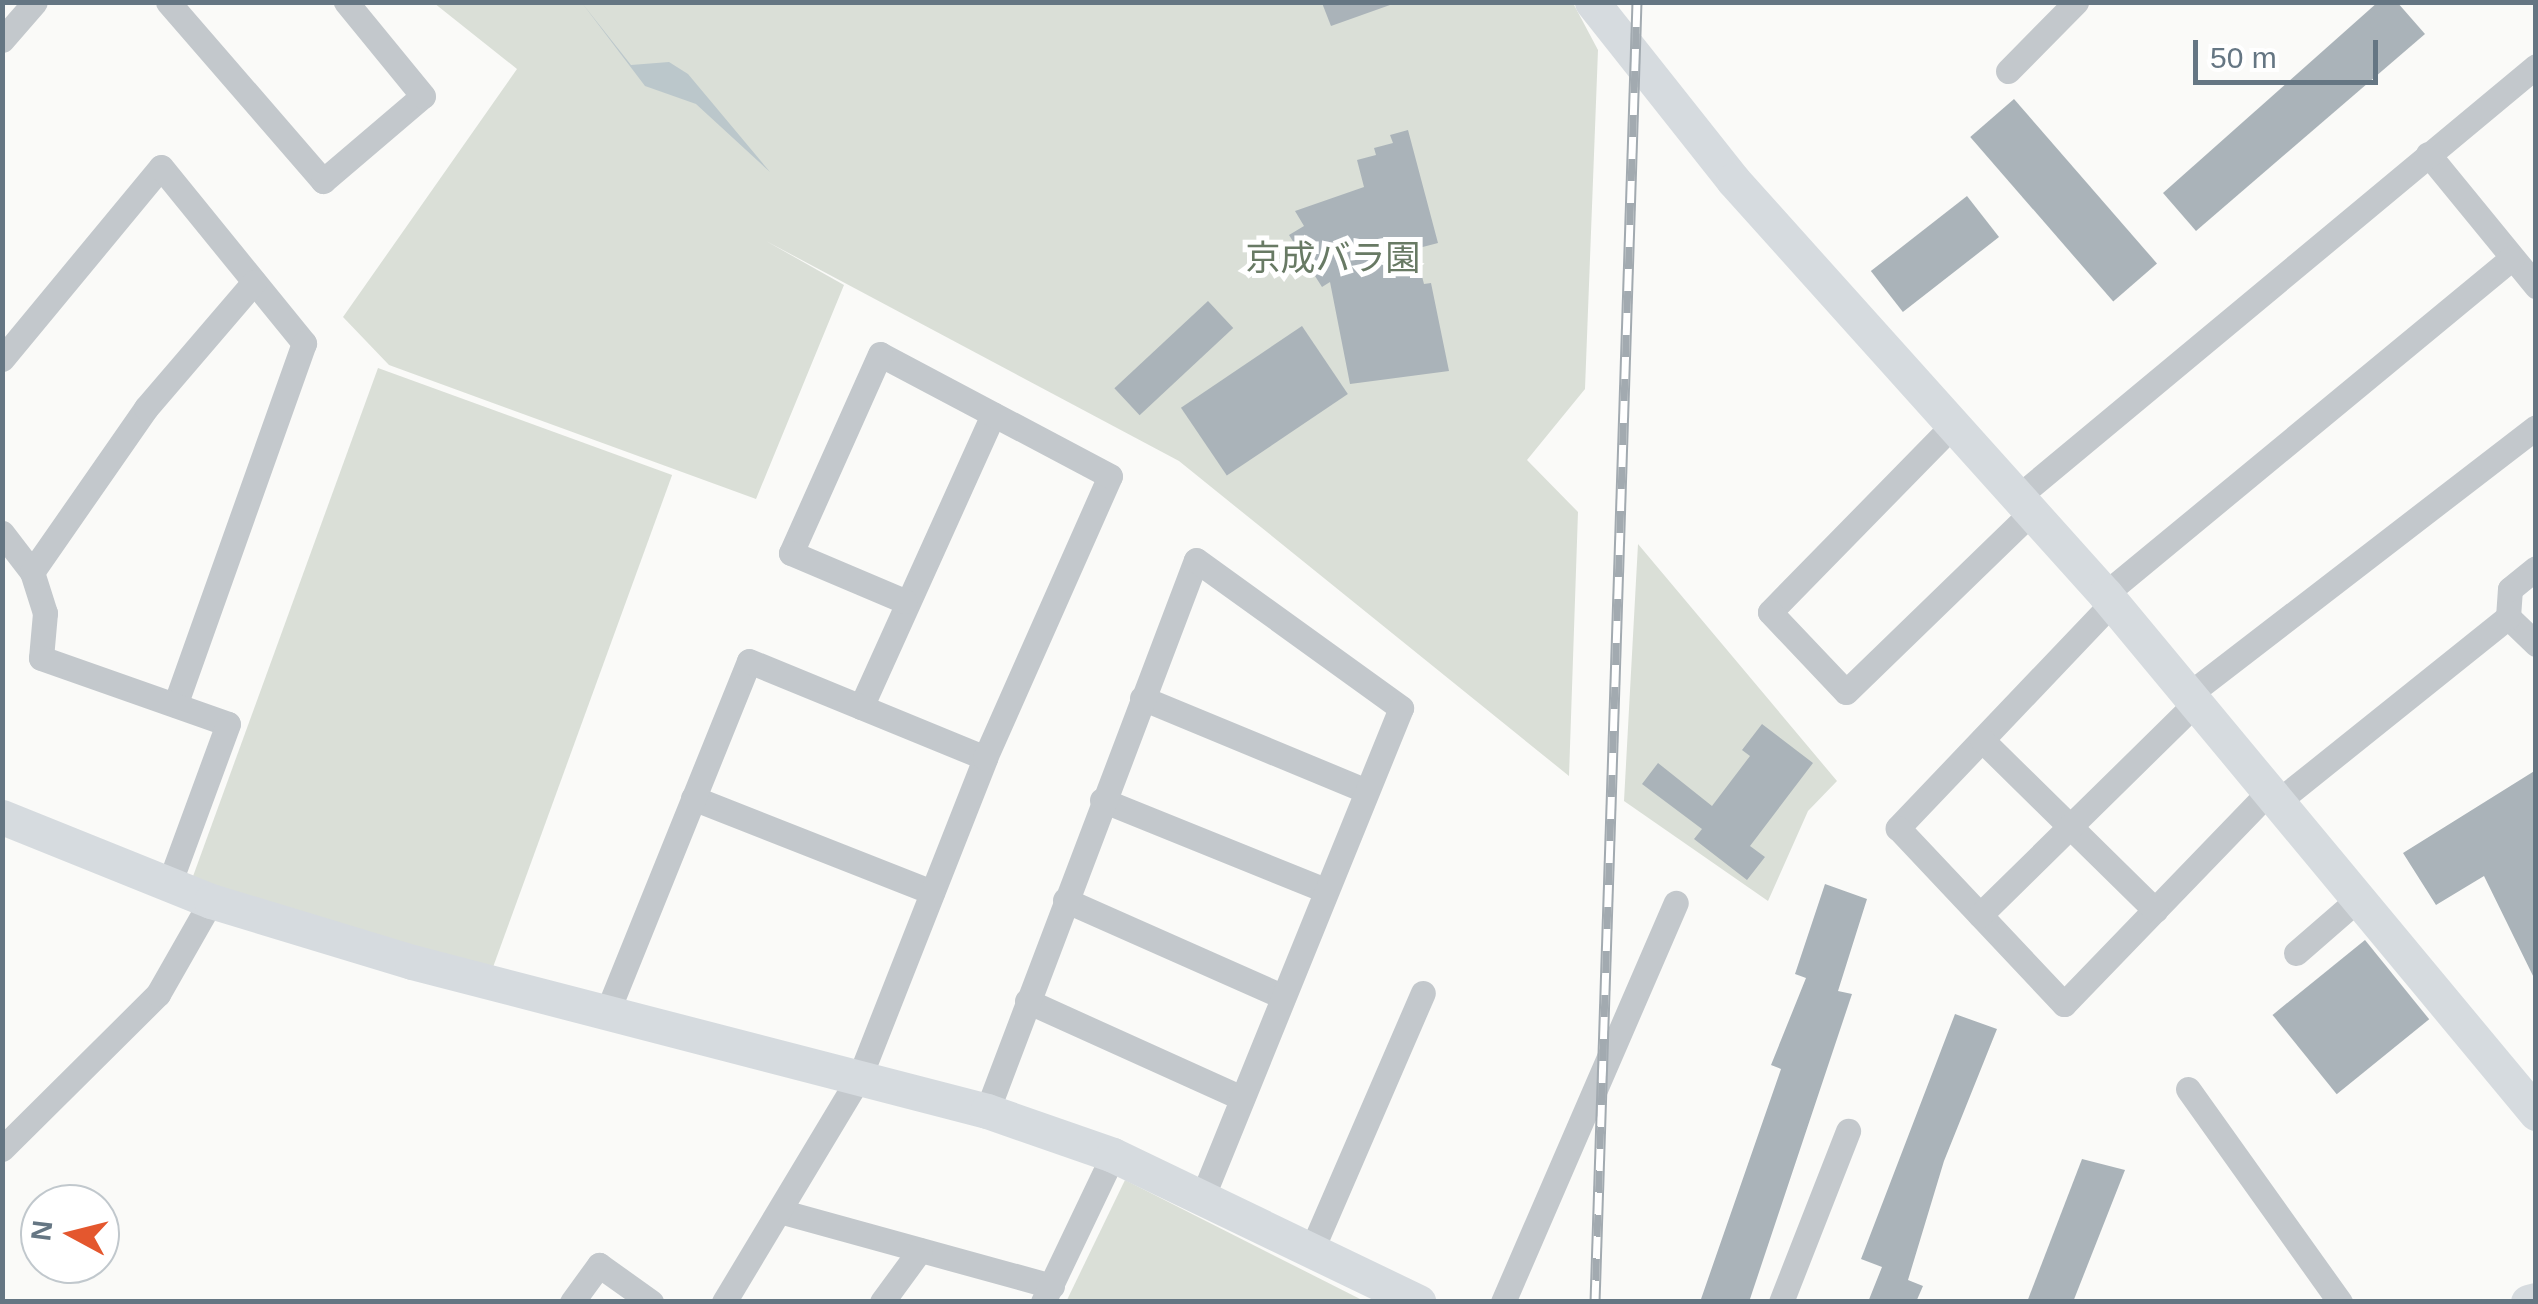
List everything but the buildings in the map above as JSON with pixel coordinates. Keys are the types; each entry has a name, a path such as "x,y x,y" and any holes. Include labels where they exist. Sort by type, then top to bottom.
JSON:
{"street":[{"path":"2,40 35,2"},
{"path":"168,2 322,181 423,96 346,2"},
{"path":"1592,2 1733,180 2108,598 2536,1113"},
{"path":"2008,71 2076,2"},
{"path":"1954,424 1770,612 1846,692 2026,503 2428,154 2532,77"},
{"path":"2428,154 2536,286"},
{"path":"2,359 161,167 304,343 174,705"},
{"path":"2512,258 2108,598 1898,828 2064,1004 2272,798 2508,617 2510,589 2536,568"},
{"path":"32,572 146,408 254,282"},
{"path":"724,1302 783,1212 860,1076 985,758 1110,476 880,354 791,553 904,600"},
{"path":"861,707 904,600 994,414"},
{"path":"1980,915 2192,700 2536,427"},
{"path":"2,533 32,572 45,613 41,658 228,724 169,884"},
{"path":"986,1111 1196,560 1401,708 1202,1198"},
{"path":"2508,617 2536,644"},
{"path":"608,1010 749,660 985,758"},
{"path":"1142,698 1366,791"},
{"path":"1982,740 2156,910"},
{"path":"693,798 932,892"},
{"path":"1102,800 1325,890"},
{"path":"2,818 211,901 412,962 986,1111 1113,1155 1418,1302"},
{"path":"1064,900 1282,996"},
{"path":"2296,952 2357,900"},
{"path":"2,1149 158,994 211,901"},
{"path":"1504,1302 1676,902"},
{"path":"1312,1250 1424,993"},
{"path":"1027,1001 1242,1098"},
{"path":"2188,1089 2340,1302"},
{"path":"1781,1302 1848,1131"},
{"path":"783,1212 920,1250 1048,1294 1113,1155"},
{"path":"882,1302 920,1250"},
{"path":"572,1302 599,1265 651,1302"},
{"path":"2528,1302 2536,1300"}],"green space":[{"name":"京成バラ園","path":"434,3 1573,3 1598,50 1585,389 1527,460 1578,512 1569,776 1179,461 766,241 844,285 756,499 389,365 343,317 517,69"},
{"path":"378,368 672,475 486,985 192,878"},
{"path":"1638,544 1837,781 1808,811 1768,901 1624,801"},
{"path":"1125,1180 1364,1301 1066,1302"}],"shaded area":[{"path":"582,3 631,65 669,62 688,74 770,172 696,104 645,86"}],"railway":[{"path":"1595,1302 1637,2"}]}
